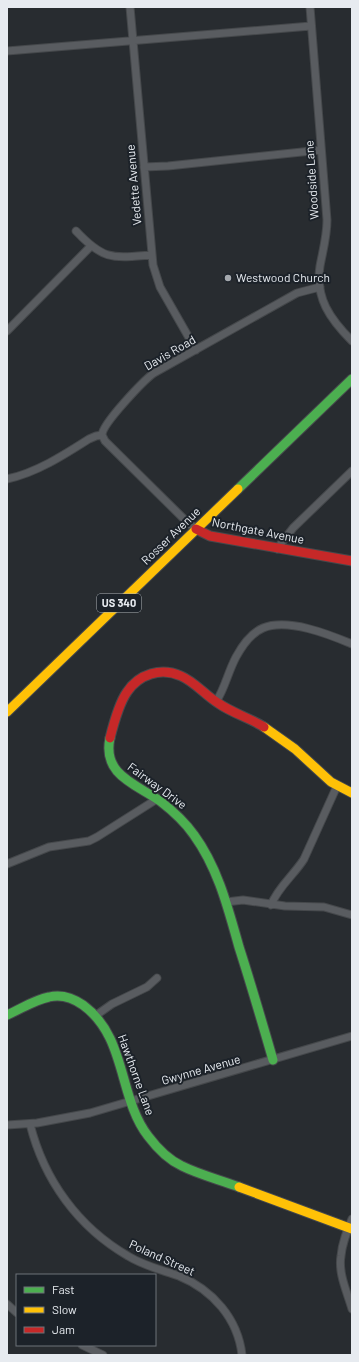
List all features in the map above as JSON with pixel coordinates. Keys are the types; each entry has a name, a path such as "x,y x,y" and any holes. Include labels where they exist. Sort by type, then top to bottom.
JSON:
{"street":[{"name":"Vedette Avenue","path":"130,7 154,271 160,287 196,350"},
{"name":"Woodside Lane","path":"310,7 327,229 319,273 320,287 323,302 329,314 352,341"},
{"path":"7,51 311,26"},
{"path":"144,167 168,166 321,150"},
{"path":"76,231 91,246 104,254 123,258 152,255"},
{"path":"7,331 91,246"},
{"name":"Davis Road","path":"102,435 102,431 106,424 141,384 154,373 297,293 320,287"},
{"name":"Rosser Avenue","path":"7,712 352,378"},
{"path":"7,480 41,466 88,439 102,435"},
{"name":"Northgate Avenue","path":"102,435 105,441 196,529 210,536 352,561"},
{"path":"278,549 293,528 352,471"},
{"path":"216,702 242,648 254,634 264,628 274,626 290,626 328,635 352,644"},
{"name":"Fairway Drive","path":"273,1060 226,902 211,860 196,835 178,815 117,772 108,753 110,737 123,699 127,692 148,675 171,672 186,678 216,702 229,710 267,728 303,756 323,777 352,793"},
{"path":"271,905 278,893 298,870 337,786"},
{"path":"7,864 44,848 89,840 97,837 157,799"},
{"path":"226,902 243,900 271,905 324,907 352,915"},
{"path":"95,1016 112,1004 147,987 158,978"},
{"name":"Hawthorne Lane","path":"7,1015 38,1001 55,996 70,998 79,1002 95,1016 103,1026 115,1047 141,1126 148,1138 160,1150 182,1166 351,1225"},
{"name":"Gwynne Avenue","path":"7,1125 30,1124 90,1113 132,1102 352,1036"},
{"name":"Poland Street","path":"30,1124 38,1152 58,1191 71,1208 99,1236 129,1257 143,1264 193,1282 216,1300 231,1320 239,1338 242,1355"},
{"path":"351,1225 341,1256 340,1264 352,1309"},
{"path":"7,1304 16,1312"},
{"path":"84,1346 103,1355"}],"traffic: fast":[{"path":"238,489 352,379"},
{"path":"110,738 109,751 111,761 116,770 123,777 170,809 194,835 210,861 226,903 273,1060"},
{"path":"7,1015 38,1000 53,996 67,997 83,1005 97,1018 108,1033 121,1068 131,1104 138,1120 155,1145 168,1157 182,1166 239,1187"}],"traffic: slow":[{"path":"7,712 238,489"},
{"path":"264,727 295,749 331,782 352,793"},
{"path":"239,1187 352,1229"}],"traffic: jam":[{"path":"196,529 210,536 352,561"},
{"path":"110,738 124,696 138,681 158,672 173,673 181,676 223,707 264,727"}],"place":[{"name":"Westwood Church","path":"228,278"}]}
